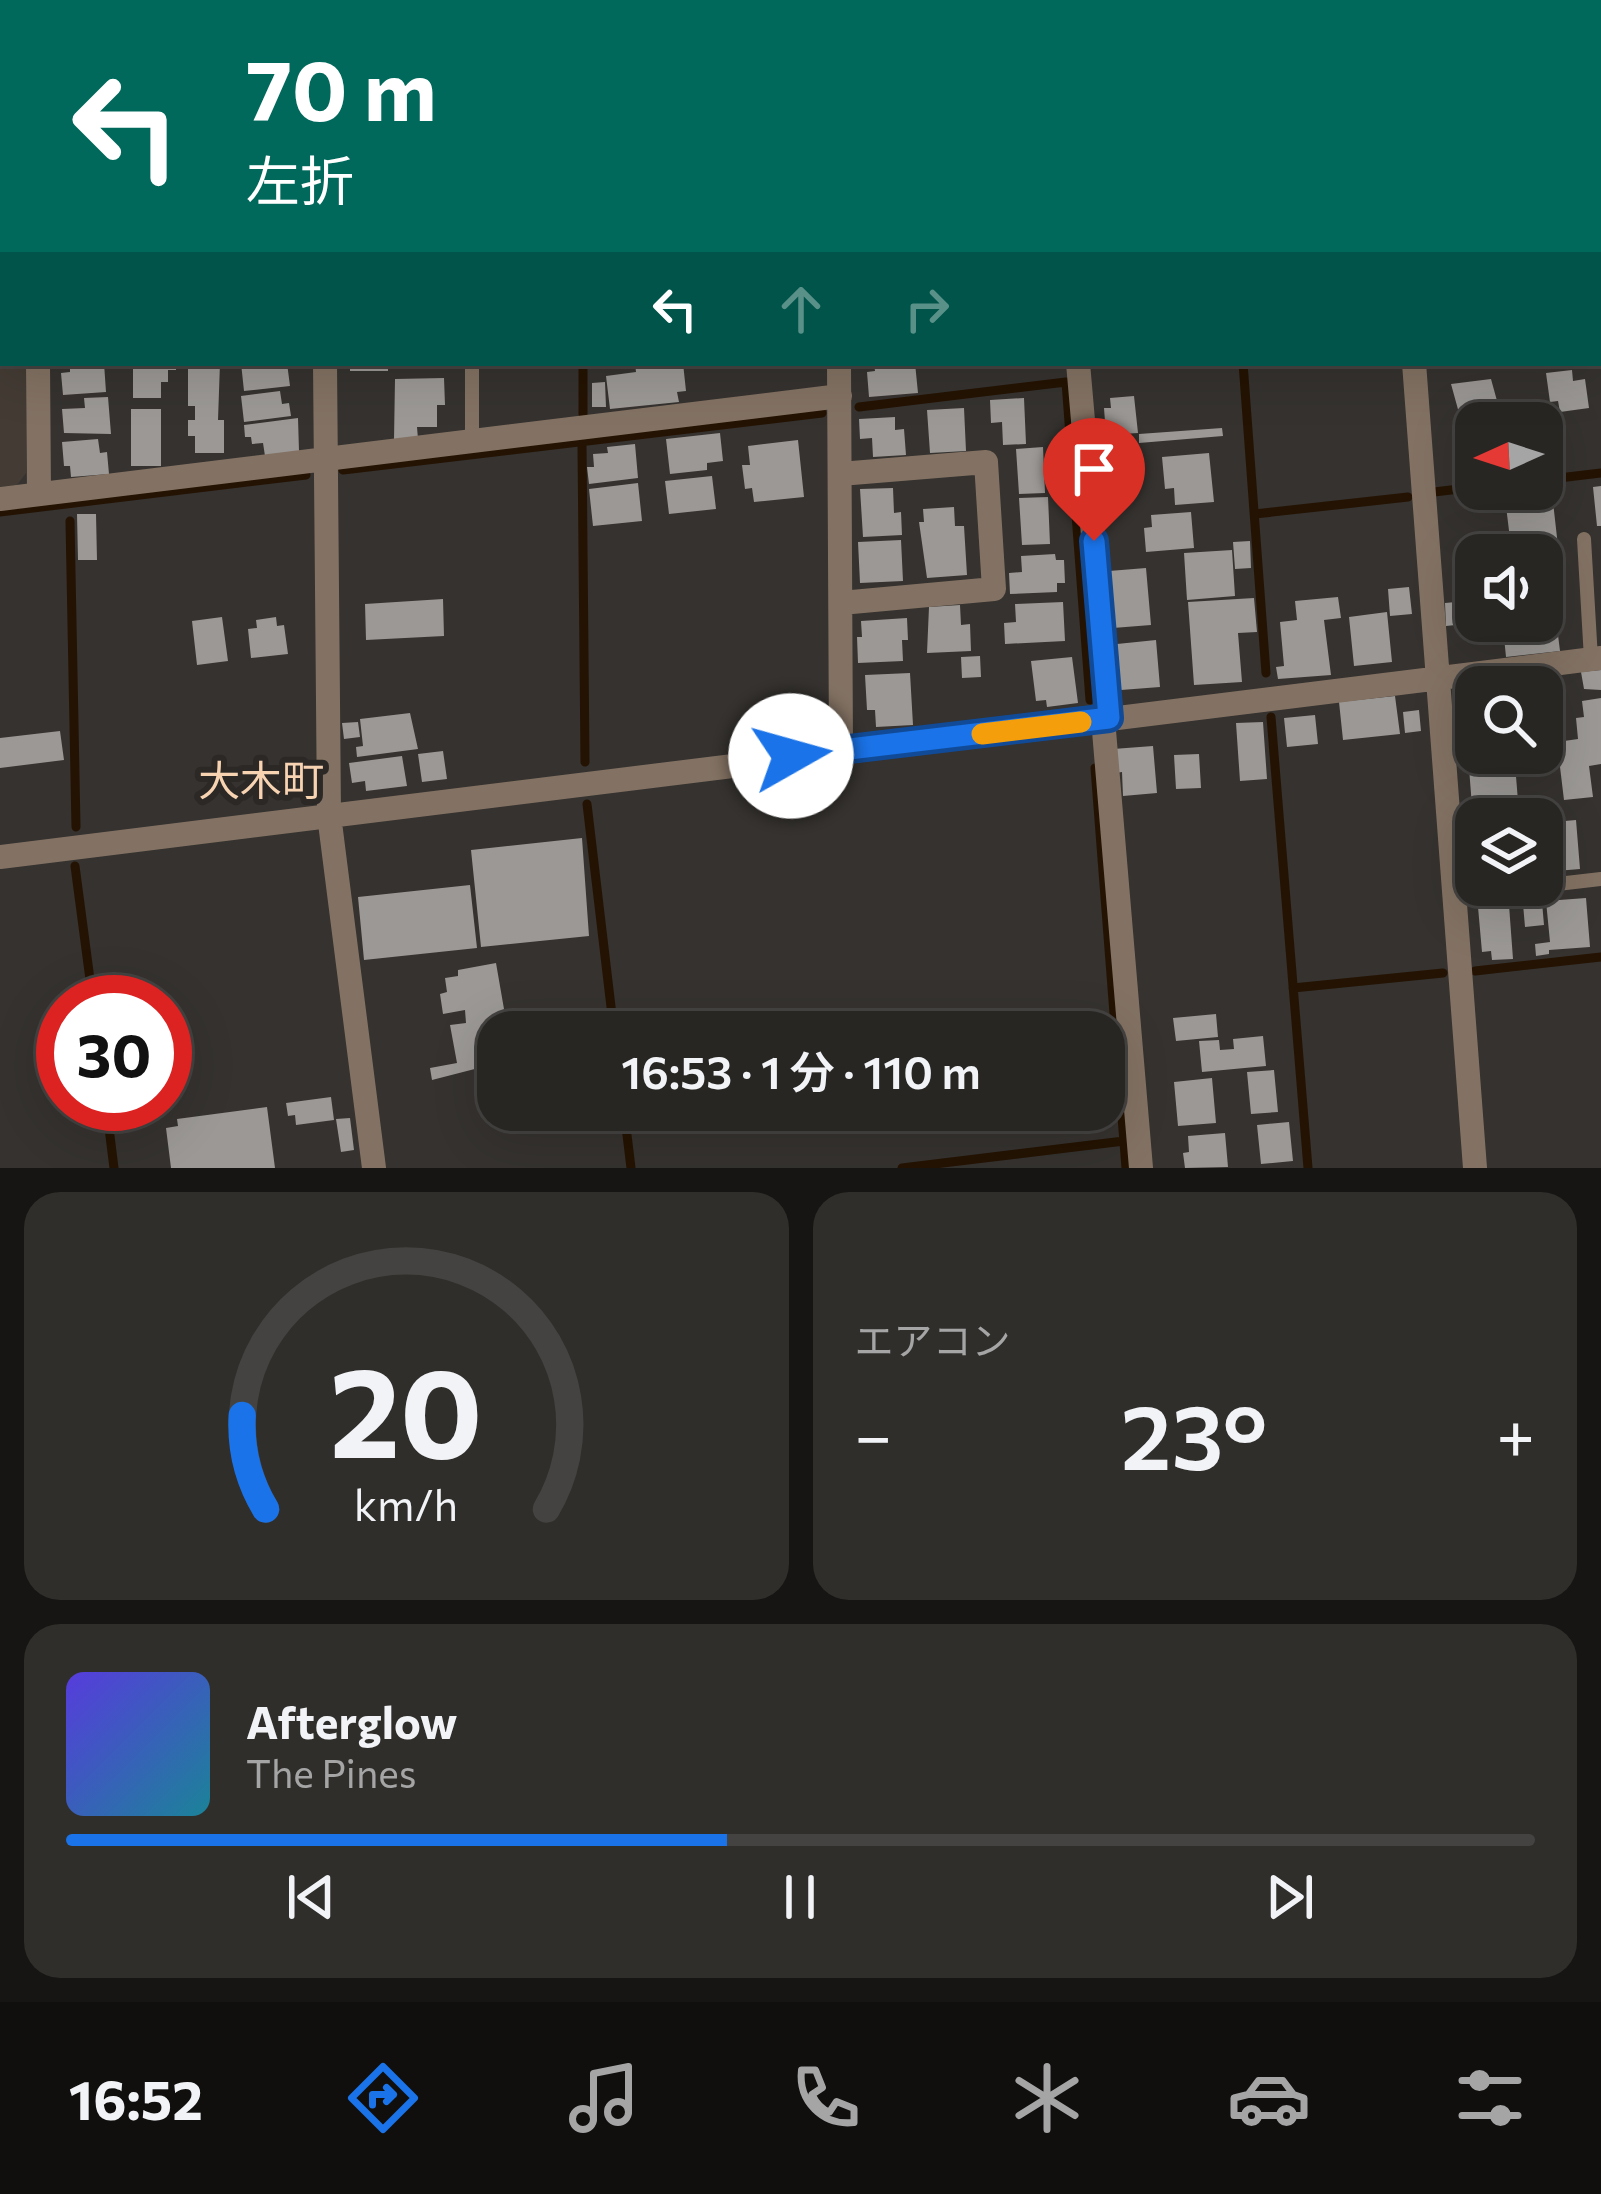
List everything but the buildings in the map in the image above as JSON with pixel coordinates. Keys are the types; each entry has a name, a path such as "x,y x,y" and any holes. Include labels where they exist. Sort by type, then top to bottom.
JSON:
{"street":[{"path":"38,366 39,494"},
{"path":"325,366 329,815 374,1168"},
{"path":"839,366 841,750"},
{"path":"1078,366 1141,1168"},
{"path":"1414,366 1475,1168"},
{"path":"0,499 840,397"},
{"path":"840,474 986,462 994,589 841,603"},
{"path":"0,856 1596,658"}],"lane":[{"path":"472,366 472,441"},
{"path":"1584,539 1596,658"},
{"path":"1453,896 1601,879"}],"shaded area":[{"path":"0,366 26,366 26,473 17,485 0,487"}],"waterway":[{"path":"583,366 583,414"},
{"path":"1243,366 1266,673"},
{"path":"859,407 1066,382 1090,700"},
{"path":"343,470 822,413"},
{"path":"582,444 585,762"},
{"path":"1563,478 1601,473"},
{"path":"0,512 306,475"},
{"path":"1434,492 1455,490"},
{"path":"1255,514 1408,497"},
{"path":"70,521 76,827"},
{"path":"1271,717 1308,1168"},
{"path":"1095,768 1126,1168"},
{"path":"587,804 612,1011"},
{"path":"75,866 89,975"},
{"path":"1475,971 1601,957"},
{"path":"1293,988 1443,973"},
{"path":"109,1131 114,1168"},
{"path":"627,1131 631,1168"},
{"path":"902,1168 1124,1141"}],"slow traffic":[{"path":"982,734 1081,722"}],"district":[{"name":"大木町","path":"261,781"}],"route":[{"path":"791,756 1109,718 1094,541"}]}
